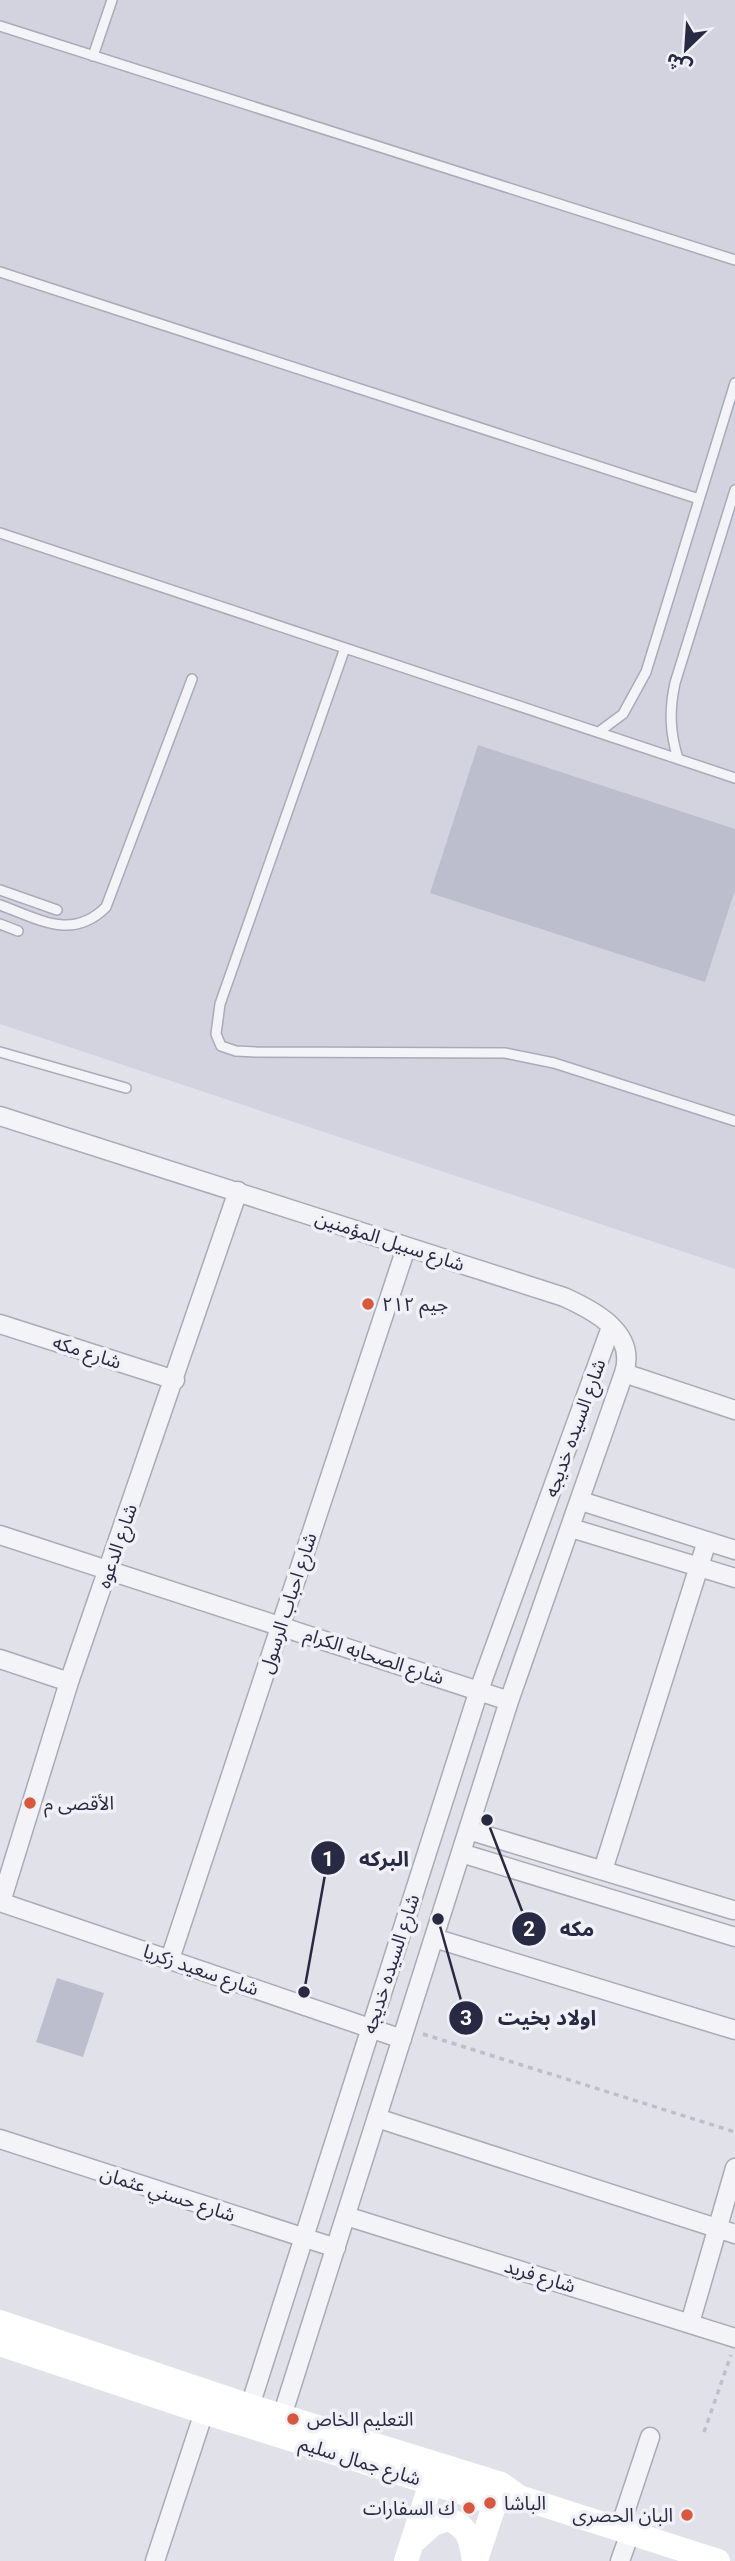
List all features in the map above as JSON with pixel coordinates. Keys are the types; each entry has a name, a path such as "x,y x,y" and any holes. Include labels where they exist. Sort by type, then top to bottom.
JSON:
{"main road":[{"name":"شارع جمال سليم","path":"0,2322 282,2416 434,2473"},
{"name":"شارع جمال سليم","path":"0,2344 204,2412 434,2473 718,2561"},
{"path":"410,2551 434,2473"},
{"path":"475,2561 505,2494"},
{"path":"410,2551 432,2524 448,2519 466,2529 475,2561"}],"street":[{"name":"شارع سبيل المؤمنين","path":"0,1116 564,1297 600,1316 619,1334 627,1353 624,1373"},
{"name":"شارع الدعوه","path":"1,1902 69,1682 239,1191"},
{"name":"شارع احباب الرسول","path":"170,1959 407,1248"},
{"name":"شارع مكه","path":"0,1324 175,1380"},
{"name":"شارع السيده خديجه","path":"250,2406 479,1690 611,1327"},
{"name":"شارع السيده خديجه","path":"282,2416 509,1701 624,1373"},
{"path":"624,1373 735,1410"},
{"path":"581,1500 735,1550"},
{"path":"571,1528 735,1578"},
{"name":"شارع الصحابه الكرام","path":"0,1535 509,1701"},
{"path":"603,1870 707,1541"},
{"path":"0,1659 69,1682"},
{"path":"460,1853 730,1935 734,1906 468,1830"},
{"name":"شارع سعيد زكريا","path":"1,1902 370,2029 403,2034"},
{"path":"434,1938 735,2029"},
{"path":"377,2118 735,2234"},
{"name":"شارع حسني عثمان","path":"0,2139 336,2248"},
{"path":"690,2323 735,2168"},
{"name":"شارع فريد","path":"346,2216 735,2338"},
{"path":"155,2561 204,2412"},
{"path":"620,2561 625,2531 650,2437"}],"lane":[{"path":"93,56 112,0"},
{"path":"0,26 735,260"},
{"path":"0,272 699,499"},
{"path":"600,732 623,714 639,690 735,383"},
{"path":"678,759 671,736 669,711 675,683 735,490"},
{"path":"0,533 735,778"},
{"path":"345,649 220,1004 216,1026 221,1046 236,1051 256,1052 505,1053 554,1063 735,1121"},
{"path":"0,905 59,926 76,926 94,919 106,906 192,679"},
{"path":"0,890 57,910"},
{"path":"0,924 18,931"},
{"path":"0,1052 126,1088"}],"path":[{"path":"403,2034 735,2132"},
{"path":"704,2432 735,2344"}],"shaded area":[{"path":"0,0 735,0 735,1269 0,1024"}],"building":[{"path":"478,745 735,829 735,890 705,982 430,893"},
{"path":"57,1978 104,1993 83,2057 36,2042"}],"place":[{"name":"جيم ٢١٢","path":"368,1304"},
{"name":"الأقصى م","path":"30,1803"},
{"name":"مكه","path":"487,1820"},
{"name":"اولاد بخيت","path":"438,1919"},
{"name":"البركه","path":"304,1992"},
{"name":"التعليم الخاص","path":"293,2419"},
{"name":"الباشا","path":"490,2503"},
{"name":"ك السفارات","path":"469,2508"},
{"name":"البان الحصرى","path":"687,2515"}]}
